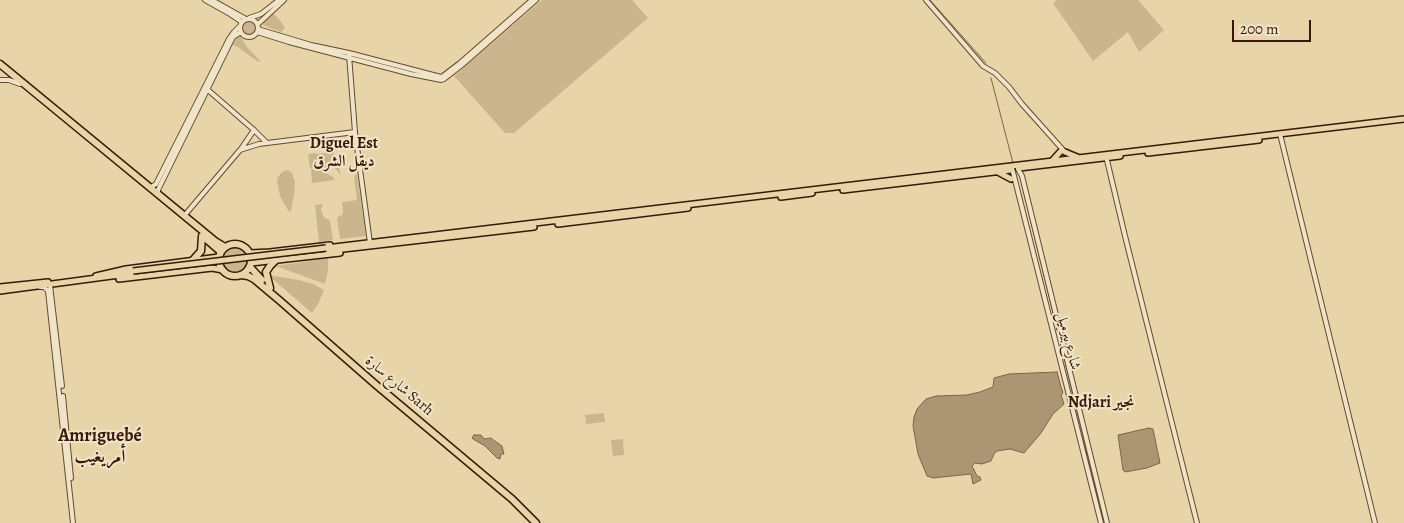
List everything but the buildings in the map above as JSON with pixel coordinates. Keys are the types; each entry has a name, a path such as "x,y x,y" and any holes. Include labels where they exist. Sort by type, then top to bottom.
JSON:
{"highway":[{"path":"0,64 215,241 222,252"},
{"path":"0,69 129,173 222,252"},
{"path":"193,260 201,251 202,236"},
{"path":"233,244 241,244 250,253 250,265 246,272 241,275 230,275 219,264 222,252 233,244"},
{"path":"270,288 266,272 275,261"},
{"name":"شارع سارة Sarh","path":"250,265 270,288 398,400 494,479 525,507 538,523"},
{"name":"شارع سارة Sarh","path":"241,275 254,279 538,523"}],"main road":[{"path":"250,265 333,254 348,247 370,243 1014,171 1052,161 1404,121"},
{"path":"1052,161 1062,151 1080,158"},
{"path":"0,289 33,287 133,272 1014,171 1080,158 1106,156"},
{"path":"995,172 1014,171"},
{"path":"250,253 336,244 348,247"},
{"path":"96,278 126,269 193,260 222,252"},
{"path":"0,289 96,278 128,278 212,268 223,270"}],"street":[{"path":"205,0 244,21 254,20 258,28 293,40 349,55 444,76 532,0"},
{"path":"212,0 244,21"},
{"path":"150,188 156,184 229,39 244,21 261,14 279,0"},
{"path":"241,32 244,36 254,36 258,28 284,0"},
{"path":"349,55 410,74 440,80 444,79 536,0"},
{"path":"926,0 983,66 995,73 1009,87 1062,151 1065,161"},
{"path":"158,195 158,190 234,37 241,32 244,21"},
{"path":"349,55 355,132 370,243"},
{"path":"0,80 9,80 20,84"},
{"path":"208,90 267,143"},
{"path":"184,216 240,150 254,130"},
{"path":"240,150 267,143 355,132"},
{"path":"1281,135 1316,286 1375,523"},
{"path":"1106,156 1197,523"},
{"name":"شارع بيرميل","path":"1014,171 1101,523"},
{"name":"شارع بيرميل","path":"1014,171 1107,523"},
{"path":"50,285 75,523"},
{"path":"33,287 44,287 48,291 75,523"}],"shaded area":[{"path":"542,0 632,0 648,18 514,133 505,133 454,76"},
{"path":"1057,0 1138,0 1164,30 1139,52 1128,32 1093,61 1053,3"},
{"path":"273,13 285,28 281,32 263,25 265,20"},
{"path":"246,21 252,21 256,28 252,35 246,35 242,31 242,25"},
{"path":"238,36 241,37 246,46 261,62 232,45"},
{"path":"334,152 341,174 334,167 329,167 326,171 327,174 335,180 312,183 311,169 318,169 318,167 310,168 308,154"},
{"path":"288,170 292,173 295,182 291,211 289,212 280,196 277,181 282,172"},
{"path":"357,174 366,236 340,239 337,218 343,214 342,202 357,200 354,178"},
{"path":"323,204 322,213 330,221 333,240 319,242 315,205"},
{"path":"235,246 245,250 249,260 245,270 235,274 225,270 221,260 225,250"},
{"path":"328,258 325,284 276,266"},
{"path":"268,275 299,280 324,290 312,313"},
{"path":"1057,372 1064,404 1053,414 1041,433 1024,453 1010,449 997,451 991,461 982,464 975,463 972,466 981,480 973,484 971,474 933,478 927,476 918,454 913,426 917,409 926,399 936,396 967,395 980,392 993,387 994,378 1009,374"},
{"path":"604,413 605,422 586,424 585,415"},
{"path":"1149,428 1153,429 1160,463 1147,468 1125,472 1123,470 1118,435"},
{"path":"474,435 481,435 484,439 491,438 502,446 504,454 501,454 500,459 497,458 485,446 472,438"},
{"path":"623,439 624,455 613,456 611,440"}],"waterway":[{"path":"930,0 986,63"},
{"path":"991,78 1013,163"},
{"path":"1022,185 1092,480"},
{"path":"1094,487 1099,508"}],"district":[{"name":"Diguel Est ديقل الشرق","path":"344,153"},
{"name":"Ndjari نجير","path":"1101,403"},
{"name":"Amriguebé أمريغيب","path":"100,447"}]}
